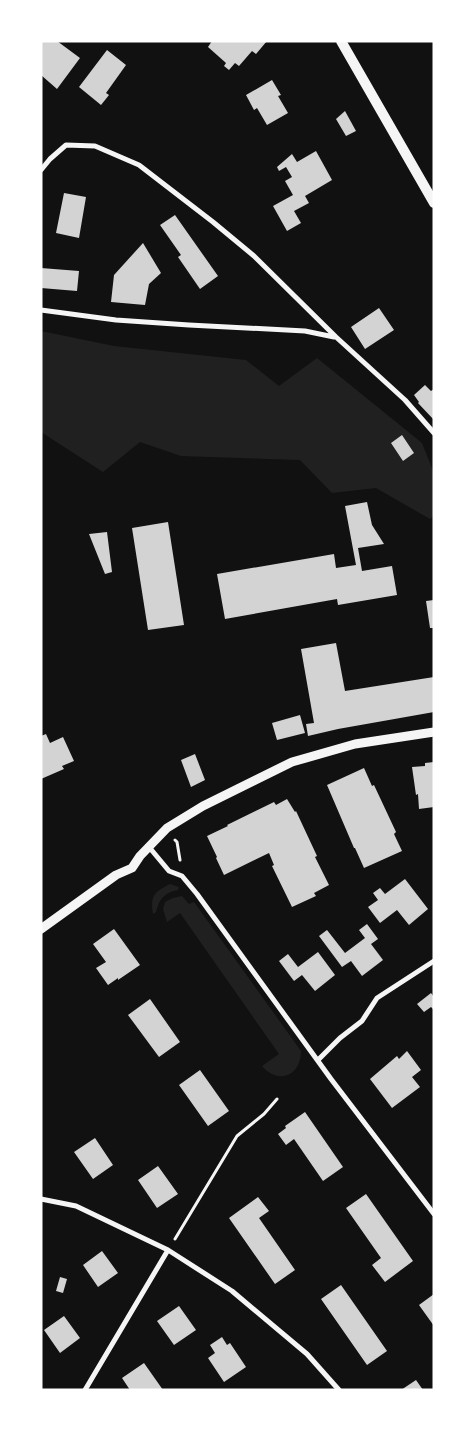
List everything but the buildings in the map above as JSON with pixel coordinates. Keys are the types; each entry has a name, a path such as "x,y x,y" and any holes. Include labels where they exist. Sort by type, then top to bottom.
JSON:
{"main road":[{"path":"341,41 434,203"}],"street":[{"path":"41,170 66,145 95,146 139,165 214,222 254,256 336,338 405,400 434,433"},
{"path":"41,310 116,320 305,331 336,338"},
{"path":"41,929 116,875 132,868 148,847 173,824 196,810 292,762 355,744 434,732"},
{"path":"148,847 169,871 182,876 197,894 318,1060 434,1214"},
{"path":"318,1060 340,1038 362,1021 376,998 434,961"},
{"path":"41,1200 76,1206 168,1250 232,1291 307,1354 339,1390"},
{"path":"84,1390 168,1250"}],"path":[{"path":"168,1250 237,1136 264,1114 277,1099"}],"shaded area":[{"path":"41,331 114,346 246,360 279,386 317,358 422,443 434,473 434,515 430,519 376,488 332,493 300,460 181,456 140,442 103,472 41,432"},
{"path":"170,884 179,887 178,890 170,892 163,897 156,912 153,914 152,903 154,895"},
{"path":"182,896 189,904 194,902 301,1051 300,1060 293,1072 288,1075 275,1075 268,1072 262,1066 279,1054 180,913 167,922 163,909 165,902"}]}
